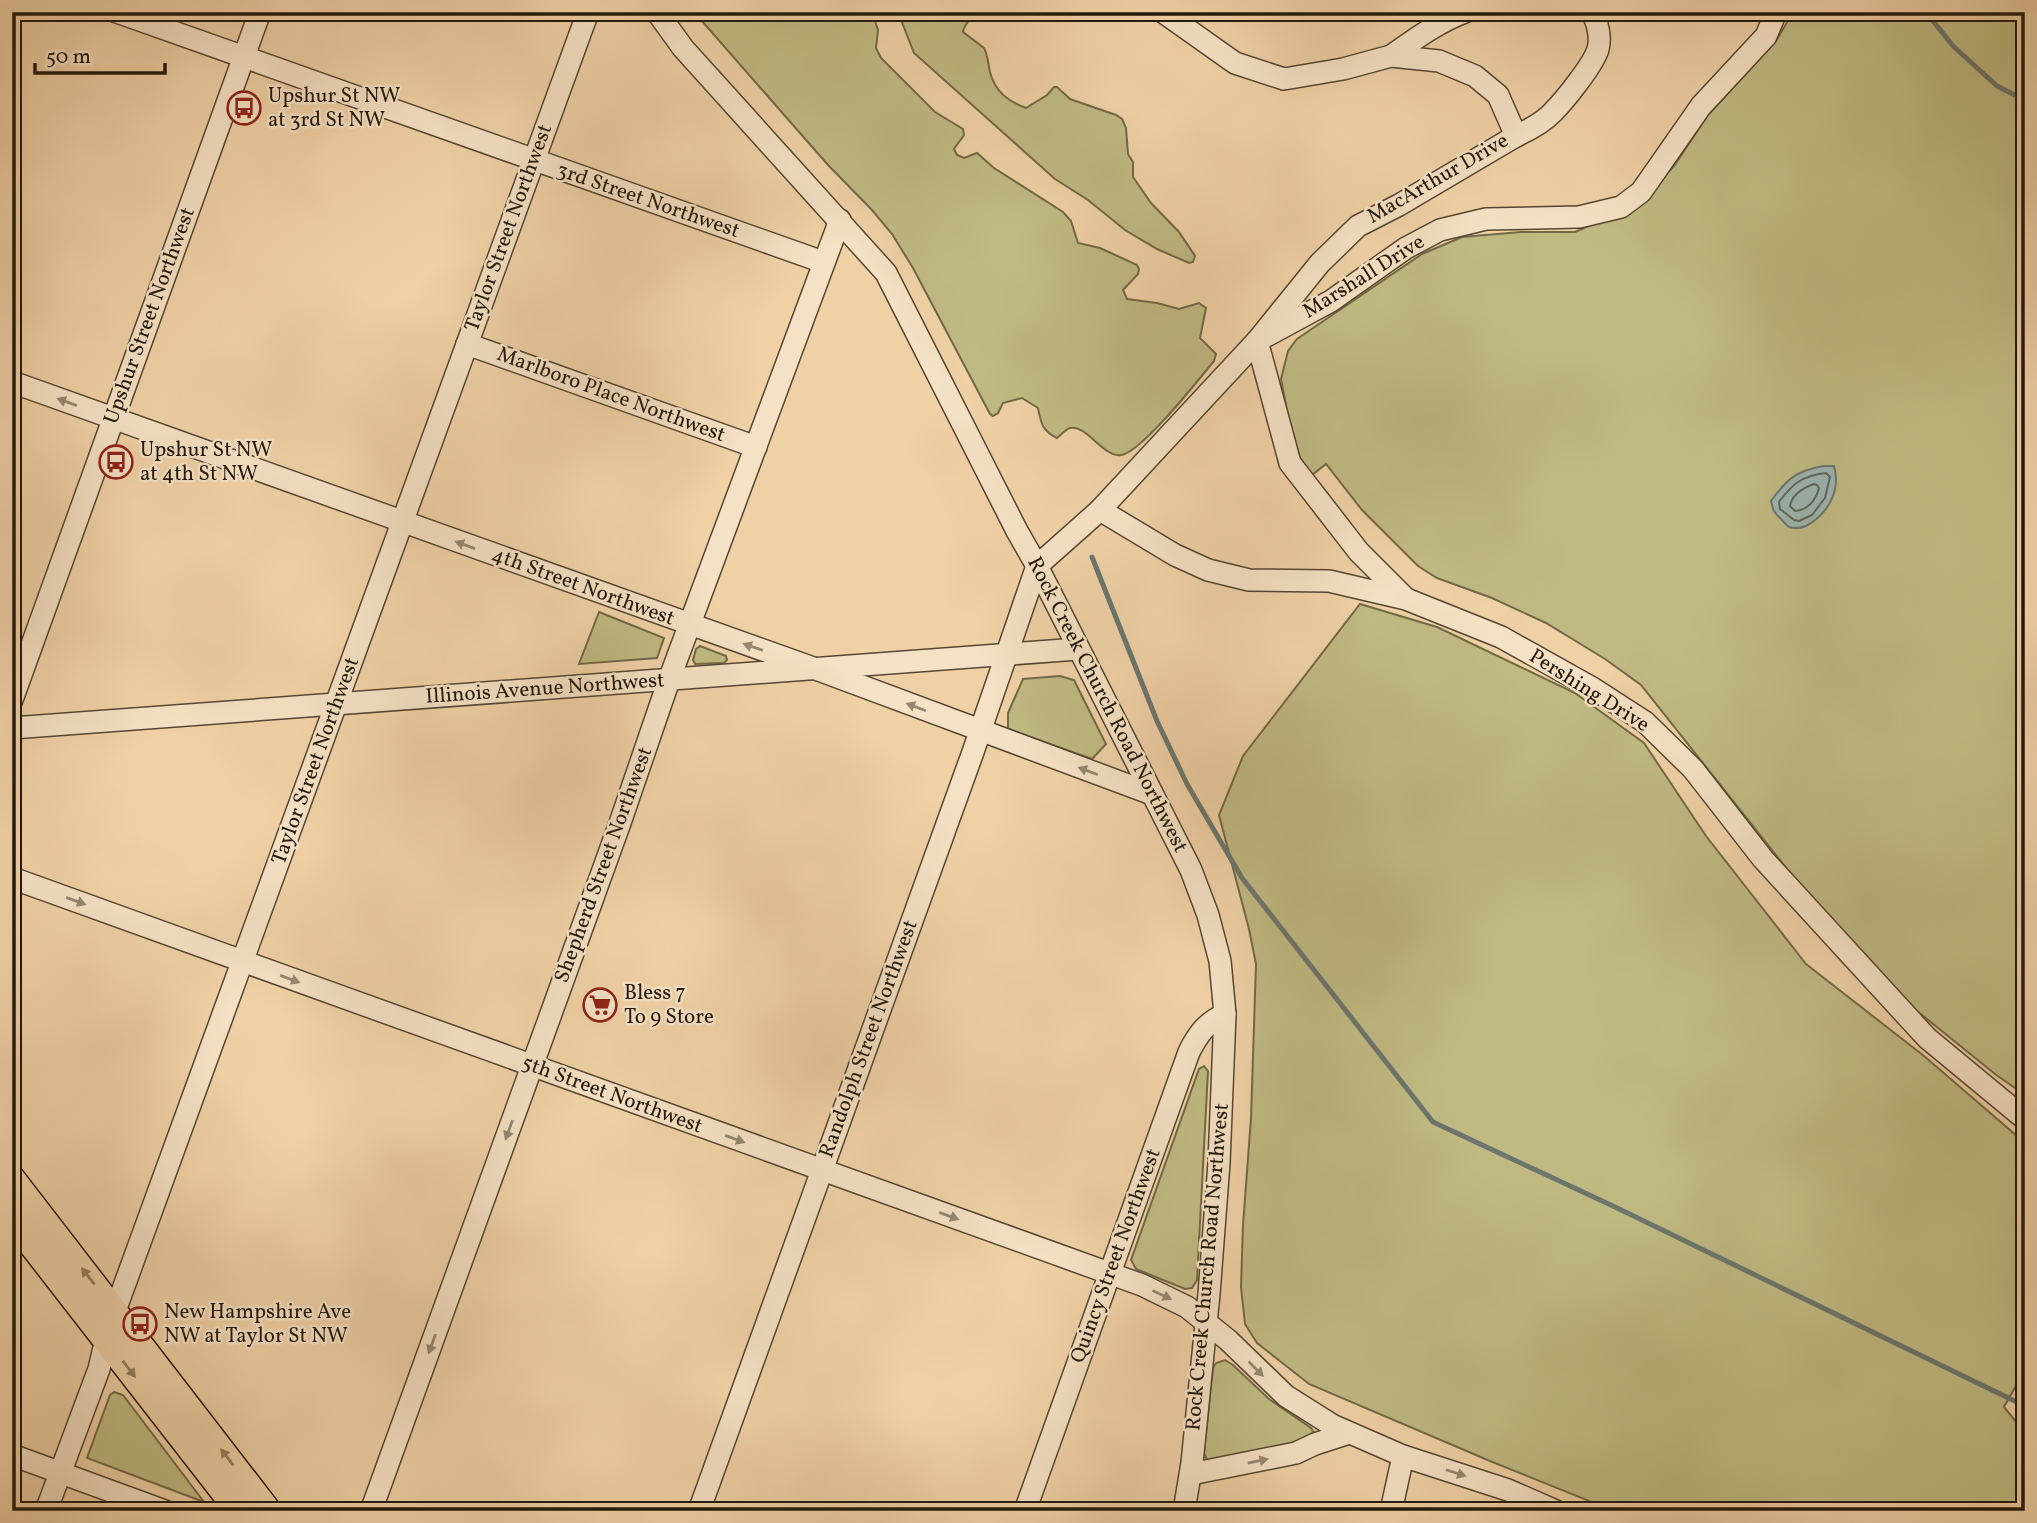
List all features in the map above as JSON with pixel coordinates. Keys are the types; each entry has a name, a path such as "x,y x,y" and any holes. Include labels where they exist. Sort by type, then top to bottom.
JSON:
{"main road":[{"path":"12,1180 268,1511"},
{"path":"12,1219 239,1511"}],"street":[{"name":"3rd Street Northwest","path":"117,12 823,262"},
{"name":"Upshur Street Northwest","path":"12,700 260,12"},
{"name":"Taylor Street Northwest","path":"46,1511 99,1369 115,1311 587,12"},
{"name":"Rock Creek Church Road Northwest","path":"657,12 683,48 877,261 894,287 1153,794 1195,879 1208,915 1220,961 1225,1014 1219,1163 1206,1323 1191,1474 1184,1511"},
{"name":"MacArthur Drive","path":"1163,12 1235,63 1284,79 1343,69 1391,56 1439,61 1475,76 1499,95 1516,136 1358,226 1320,263 1257,341"},
{"path":"1391,56 1422,34 1465,12"},
{"path":"1516,136 1532,129 1552,113 1598,50 1596,18 1591,12"},
{"name":"Marshall Drive","path":"1037,566 1100,510 1257,341 1331,300 1406,248 1440,230 1486,219 1580,217 1621,207 1641,192 1701,106 1766,36 1776,12"},
{"name":"Shepherd Street Northwest","path":"371,1511 533,1066 669,680 840,220"},
{"path":"1257,341 1290,463 1359,552 1406,599"},
{"name":"Marlboro Place Northwest","path":"467,344 755,446"},
{"name":"4th Street Northwest","path":"12,382 816,669 1153,794"},
{"name":"Pershing Drive","path":"1100,510 1175,555 1208,570 1249,580 1329,581 1406,599 1501,637 1594,689 1645,722 1693,769 1763,859 1927,1038 2025,1119"},
{"name":"Randolph Street Northwest","path":"699,1511 1037,566"},
{"name":"Illinois Avenue Northwest","path":"12,728 1078,649"},
{"name":"5th Street Northwest","path":"12,878 1142,1285 1187,1307 1228,1340 1286,1396 1321,1419 1403,1456 1508,1490 1556,1511"},
{"name":"Quincy Street Northwest","path":"1025,1511 1189,1052 1202,1030 1225,1014"},
{"path":"1191,1474 1296,1453 1349,1433"},
{"path":"12,1455 165,1511"},
{"path":"1391,1511 1403,1456"}],"shaded area":[{"path":"694,12 872,12 878,30 876,48 881,58 935,112 963,129 964,135 954,149 957,155 964,158 977,153 994,168 1063,212 1071,221 1078,243 1100,248 1137,265 1138,274 1123,290 1127,299 1179,309 1199,303 1206,308 1200,338 1216,354 1214,361 1155,429 1142,442 1121,455 1108,451 1076,428 1068,429 1057,438 1043,426 1038,408 1022,398 1003,403 998,413 993,416 990,414 913,268 892,234"},
{"path":"898,12 972,12 963,32 984,48 992,79 1008,99 1026,108 1057,87 1070,99 1122,119 1126,128 1128,154 1133,162 1133,177 1151,203 1179,232 1195,256 1193,262 1189,263 1157,249 1125,230 1088,200 1055,179 914,53"},
{"path":"1790,12 2025,12 2025,1095 1917,1011 1865,957 1795,879 1641,685 1546,623 1492,598 1437,578 1418,566 1362,510 1326,464 1312,475 1294,449 1281,379 1288,351 1297,339 1422,254 1462,237 1521,232 1575,232 1637,205 1674,166 1708,115 1776,41 1789,19"},
{"path":"1360,604 1437,627 1575,693 1644,743 1706,836 1806,964 1924,1056 2025,1143 2025,1370 2004,1407 2025,1433 2025,1511 1614,1511 1309,1384 1257,1343 1245,1324 1241,1287 1251,1118 1256,964 1219,815 1243,756"},
{"path":"599,612 664,638 657,658 579,664"},
{"path":"700,646 726,656 727,660 724,663 695,664 693,660 696,649"},
{"path":"1060,676 1074,680 1106,744 1092,759 1008,729 1008,713 1023,679"},
{"path":"1204,1066 1208,1071 1197,1280 1192,1288 1185,1289 1136,1269 1131,1260 1199,1069"},
{"path":"1225,1360 1269,1399 1311,1428 1315,1434 1312,1440 1207,1460 1204,1453 1213,1368 1216,1363"},
{"path":"114,1392 123,1395 204,1502 87,1458 110,1395"}],"water":[{"path":"1823,466 1834,466 1836,484 1831,501 1821,515 1806,526 1789,527 1775,513 1771,501 1793,477"}],"waterway":[{"path":"1926,12 1953,46 1997,86 2025,100"},
{"path":"1092,557 1157,721 1187,784 1242,878 1433,1122 1613,1206 2025,1406"}],"place":[{"name":"Upshur St NW at 3rd St NW","path":"244,108"},
{"name":"Upshur St NW at 4th St NW","path":"116,462"},
{"name":"Bless 7 To 9 Store","path":"600,1005"},
{"name":"New Hampshire Ave NW at Taylor St NW","path":"140,1324"}]}
